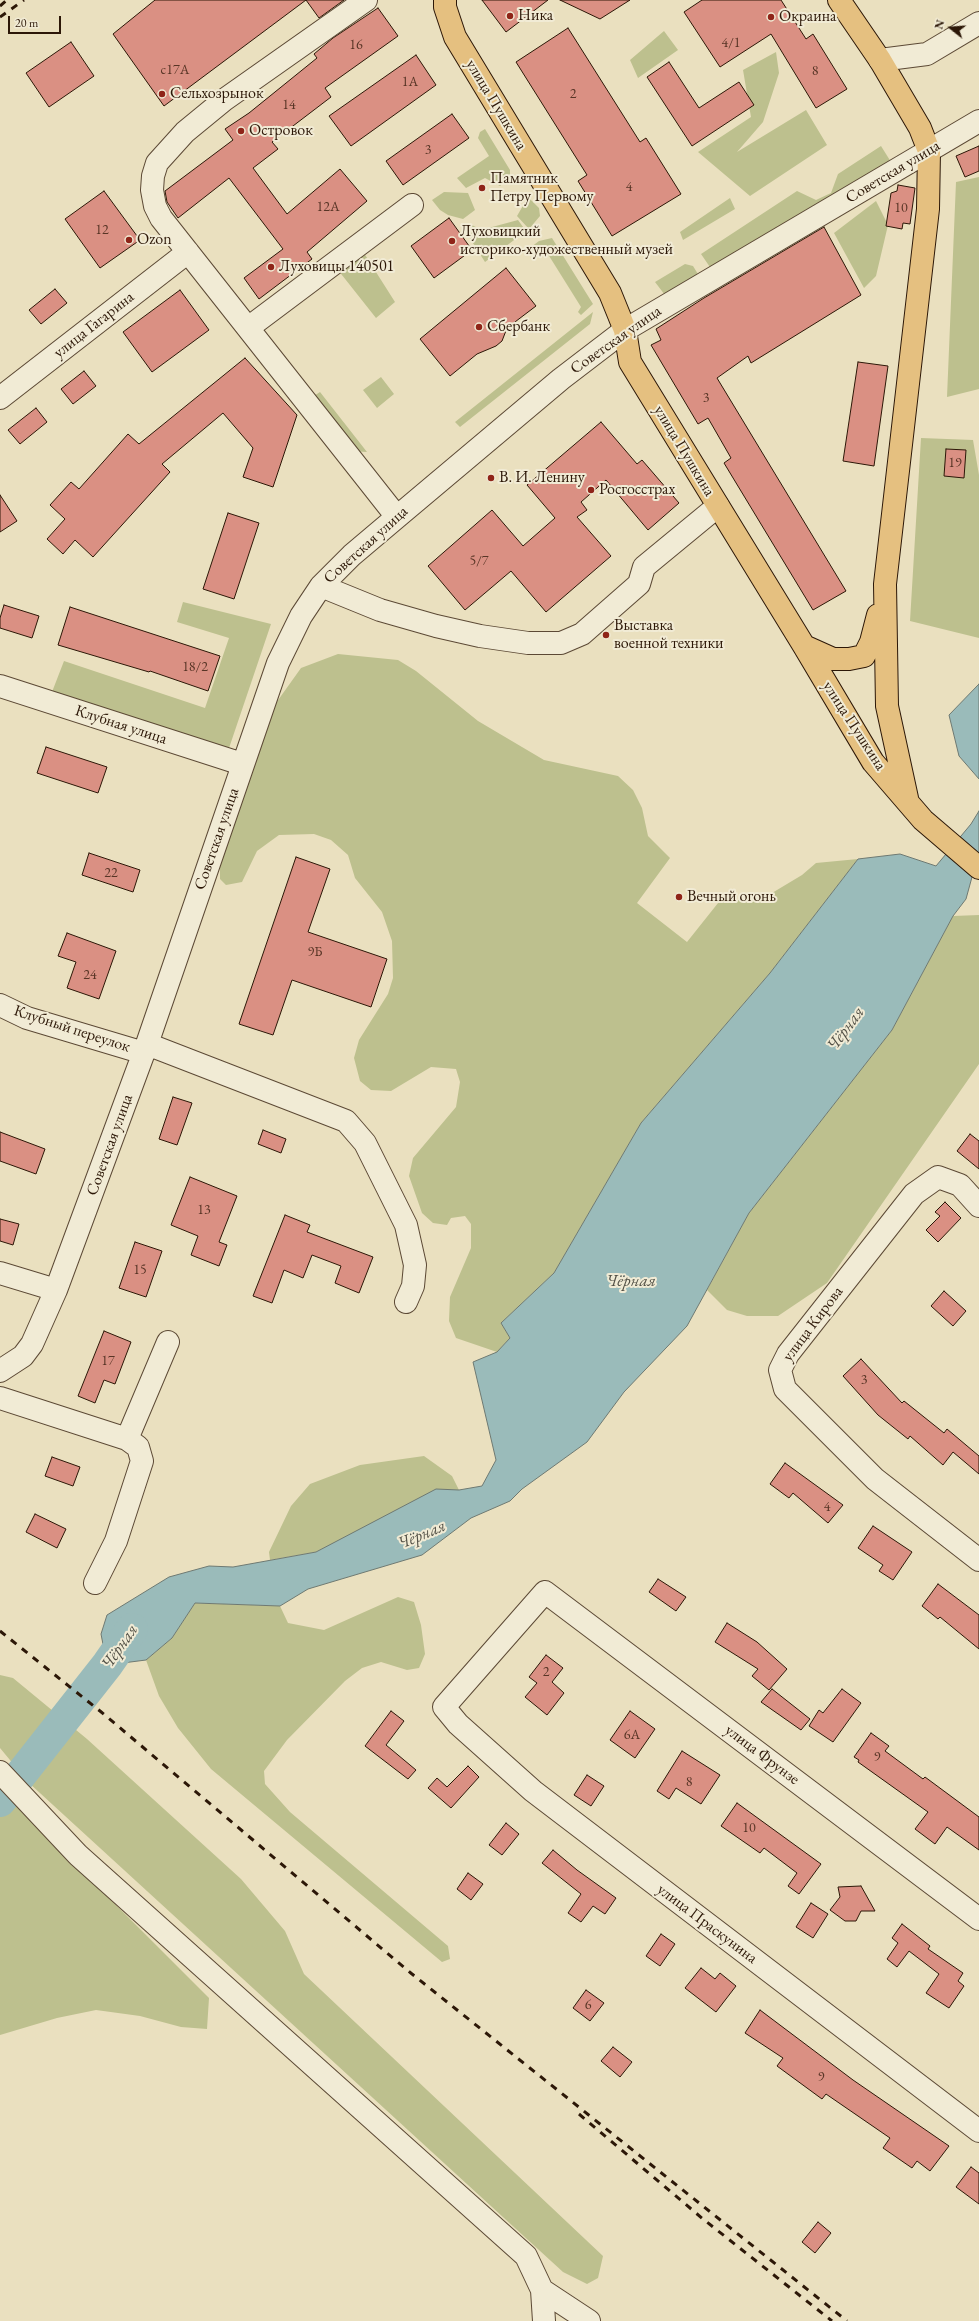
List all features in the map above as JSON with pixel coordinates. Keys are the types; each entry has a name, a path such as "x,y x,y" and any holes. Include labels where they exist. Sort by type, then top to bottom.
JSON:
{"main road":[{"name":"улица Пушкина","path":"446,0 445,7 455,37 610,293 624,330 630,362 804,646 873,762 907,799 923,820 979,868"},
{"path":"804,646 834,659 849,659 864,656 871,642 885,584 928,209 928,151 920,128 880,60 838,0"},
{"path":"885,584 887,706 907,799"}],"street":[{"path":"366,0 224,100 185,132 157,163 152,183 155,206 161,218 396,517"},
{"path":"880,60 927,54 979,23"},
{"name":"Советская улица","path":"0,1371 23,1356 32,1344 56,1290 146,1048 242,764 278,663 301,616 321,586 352,555 396,517 561,379 624,330 979,121"},
{"path":"248,328 412,205"},
{"name":"улица Гагарина","path":"0,398 188,252"},
{"path":"321,586 380,610 436,626 480,636 528,643 562,643 574,640 582,634 638,584 644,567 718,506"},
{"name":"Клубная улица","path":"0,686 242,764"},
{"name":"Клубный переулок","path":"0,1005 27,1018 146,1048 346,1121 365,1143 406,1225 415,1265 413,1286 406,1302"},
{"name":"улица Кирова","path":"979,1206 960,1185 938,1177 914,1194 788,1354 780,1370 785,1389 875,1479 979,1560"},
{"path":"0,1273 56,1290"},
{"path":"127,1439 168,1342"},
{"path":"0,1398 127,1439 138,1447 142,1461 116,1541 95,1583"},
{"name":"улица Праскунина","path":"545,1592 444,1707 458,1724 533,1791 979,2131"},
{"name":"улица Фрунзе","path":"545,1592 979,1919"},
{"path":"0,1772 78,1855 526,2256 542,2290 544,2321"},
{"path":"542,2290 589,2321"}],"green space":[{"path":"664,31 678,50 638,78 630,60"},
{"path":"776,52 779,73 763,122 737,152 806,110 827,145 750,196 698,152 751,117 743,70"},
{"path":"485,129 510,170 510,177 500,186 485,178 466,188 457,178 489,156 478,138 480,132"},
{"path":"881,146 896,170 714,273 701,254 797,191 816,200 831,193 838,174"},
{"path":"979,177 979,389 947,397 956,182"},
{"path":"444,192 468,193 475,210 463,219 448,215 440,210 432,200"},
{"path":"528,197 539,208 540,216 529,229 517,216"},
{"path":"730,198 735,209 683,240 680,232"},
{"path":"876,201 888,225 876,276 864,288 834,233"},
{"path":"518,220 526,231 485,262 466,232 472,225 481,230"},
{"path":"552,238 593,304 581,315 578,312 581,307 546,251 536,254 531,247 539,241"},
{"path":"362,250 395,302 376,318 338,270"},
{"path":"685,264 693,266 701,279 668,299 655,282"},
{"path":"593,312 590,324 460,427 455,422"},
{"path":"381,377 394,394 377,408 363,390"},
{"path":"320,392 367,452 333,450 297,407"},
{"path":"921,438 973,440 979,475 979,638 910,621"},
{"path":"183,602 271,624 227,754 52,692 64,661 205,708 229,638 177,622"},
{"path":"338,654 398,660 416,671 478,721 544,760 618,776 633,790 642,808 648,836 670,858 637,903 687,942 722,898 747,901 772,893 802,875 816,863 858,859 770,973 641,1123 554,1273 501,1323 510,1338 497,1352 456,1338 449,1321 450,1297 471,1248 471,1224 465,1216 451,1218 447,1225 433,1223 422,1213 409,1176 413,1158 456,1107 460,1082 456,1069 431,1067 391,1091 371,1090 360,1081 354,1058 359,1040 388,994 393,978 392,941 382,912 355,878 348,855 331,840 314,834 279,835 257,851 242,882 226,885 220,879 220,858 276,703 301,668"},
{"path":"979,915 979,1064 827,1283 778,1316 747,1316 727,1310 707,1290 749,1213 892,1030 953,916"},
{"path":"424,1456 452,1476 459,1490 316,1552 270,1560 269,1552 291,1506 310,1484 360,1465"},
{"path":"398,1597 414,1602 421,1625 425,1654 419,1668 407,1670 381,1662 362,1668 345,1681 287,1740 264,1771 265,1784 290,1812 448,1946 450,1959 442,1962 211,1769 178,1728 159,1696 146,1660 172,1638 195,1603 280,1606 288,1623 324,1630"},
{"path":"0,1675 13,1678 87,1739 241,1879 285,1931 304,1974 603,2256 598,2278 587,2284 563,2272 29,1783 0,1748"},
{"path":"0,1789 209,1998 207,2029 181,2027 140,2016 96,2010 57,2018 0,2035"}],"water":[{"path":"979,684 979,779 959,756 949,715"},
{"name":"Чёрная","path":"979,811 979,869 972,877 966,899 953,916 892,1030 749,1213 687,1326 624,1392 587,1442 522,1489 510,1501 471,1518 422,1555 308,1589 280,1606 195,1603 172,1638 146,1660 107,1665 101,1634 107,1615 169,1577 209,1566 233,1567 316,1552 436,1489 459,1490 482,1486 496,1460 473,1362 497,1352 510,1338 501,1323 554,1273 641,1123 770,973 858,859 900,854 936,866 971,824"}],"building":[{"path":"155,0 306,0 164,106 113,34"},
{"path":"306,0 344,0 319,18"},
{"name":"Ника","path":"482,0 548,0 506,32"},
{"name":"Ника","path":"560,0 630,0 600,19"},
{"path":"702,0 781,0 806,39 813,34 847,89 816,108 771,34 720,67 684,12"},
{"path":"378,8 398,36 325,88 331,97 272,142 278,149 253,168 287,214 340,169 367,201 307,252 312,259 259,299 244,278 283,249 229,178 178,218 167,202 165,191 233,140 225,129 249,113 317,58 314,54 333,38"},
{"path":"568,28 640,142 646,138 681,194 612,236 578,181 587,175 516,62"},
{"path":"71,42 94,76 49,107 26,73"},
{"path":"416,55 436,85 351,146 329,116"},
{"path":"669,62 699,108 739,82 754,105 692,146 647,77"},
{"path":"452,114 469,138 403,185 386,161"},
{"path":"979,146 979,171 965,177 956,156"},
{"path":"898,185 915,188 910,224 903,223 902,229 886,226 891,193 897,191"},
{"path":"104,191 140,240 100,268 65,219"},
{"path":"449,218 472,250 434,278 411,246"},
{"path":"824,227 861,295 751,363 748,356 717,378 846,591 813,610 724,463 731,458 708,418 698,424 651,345 661,340 656,329 704,298"},
{"path":"506,268 536,306 507,328 502,341 496,346 477,354 450,376 420,339"},
{"path":"55,289 67,303 41,324 29,310"},
{"path":"180,290 209,330 152,372 123,332"},
{"path":"245,358 297,415 273,487 243,477 253,448 223,413 162,464 170,472 93,557 75,540 63,554 47,539 65,519 50,505 71,482 79,489 128,434 139,444"},
{"path":"858,362 888,366 874,466 843,461"},
{"path":"84,371 96,386 73,404 61,389"},
{"path":"36,408 47,422 20,444 8,430"},
{"path":"601,422 637,464 642,460 679,503 648,530 606,480 581,502 587,510 577,517 611,556 546,612 511,571 465,610 428,566 492,510 523,546 555,518 527,485"},
{"path":"946,449 966,450 964,478 944,476"},
{"path":"0,495 17,521 0,532"},
{"path":"228,513 259,523 234,599 203,589"},
{"path":"4,605 39,616 32,638 0,628 0,618"},
{"path":"70,607 220,656 208,691 150,671 149,672 58,645"},
{"path":"46,747 107,767 98,793 37,773"},
{"path":"89,853 140,870 133,892 82,875"},
{"path":"296,857 330,869 308,932 387,959 371,1007 292,980 273,1035 239,1024"},
{"path":"67,933 116,951 99,999 67,988 76,962 58,956"},
{"path":"173,1097 192,1103 177,1145 159,1139"},
{"path":"263,1130 286,1139 281,1153 258,1144"},
{"path":"0,1132 45,1149 36,1174 0,1161"},
{"path":"970,1134 979,1141 979,1169 957,1151"},
{"path":"190,1177 237,1196 219,1242 227,1245 219,1266 191,1255 198,1236 171,1225"},
{"path":"945,1202 961,1218 938,1242 926,1230 940,1216 935,1212"},
{"path":"285,1215 310,1225 307,1232 373,1257 359,1293 335,1283 341,1266 312,1255 303,1278 284,1270 272,1303 253,1296"},
{"path":"0,1219 19,1224 13,1245 0,1241"},
{"path":"135,1242 162,1251 146,1297 119,1288"},
{"path":"944,1291 966,1311 953,1326 931,1306"},
{"path":"104,1331 131,1342 115,1384 104,1380 95,1403 78,1396"},
{"path":"861,1359 902,1403 904,1401 944,1433 947,1429 979,1456 979,1474 953,1452 943,1465 910,1436 908,1439 878,1415 843,1376"},
{"path":"52,1457 80,1467 73,1486 45,1476"},
{"path":"785,1463 843,1505 828,1523 793,1493 789,1498 770,1484"},
{"path":"35,1514 66,1529 57,1548 26,1532"},
{"path":"873,1526 912,1552 893,1580 879,1571 883,1565 858,1548"},
{"path":"658,1579 686,1597 676,1611 649,1592"},
{"path":"938,1584 979,1615 979,1649 940,1617 938,1619 922,1606"},
{"path":"727,1623 757,1642 787,1669 769,1690 752,1676 758,1669 715,1642"},
{"path":"546,1655 563,1668 552,1682 564,1693 547,1715 525,1697 537,1683 529,1677"},
{"path":"772,1689 810,1719 801,1730 761,1702"},
{"path":"842,1689 861,1703 833,1742 809,1726 819,1710 823,1713"},
{"path":"391,1711 404,1721 386,1745 416,1770 408,1779 365,1746"},
{"path":"630,1711 655,1729 635,1758 610,1740"},
{"path":"871,1733 889,1746 885,1751 923,1779 925,1777 979,1817 979,1850 947,1827 935,1844 915,1829 928,1812 858,1762 859,1760 854,1757"},
{"path":"682,1751 720,1775 701,1804 676,1788 669,1799 657,1791"},
{"path":"468,1766 479,1777 451,1808 428,1788 437,1778 447,1787"},
{"path":"587,1775 604,1786 591,1806 574,1795"},
{"path":"737,1803 821,1864 799,1894 788,1886 797,1873 764,1848 760,1853 721,1826"},
{"path":"506,1823 519,1834 502,1855 489,1845"},
{"path":"553,1850 577,1870 616,1898 605,1914 593,1906 581,1922 568,1913 581,1894 542,1863"},
{"path":"468,1873 483,1884 471,1900 457,1889"},
{"path":"861,1886 875,1911 861,1911 856,1921 845,1921 830,1910 840,1897 838,1887"},
{"path":"811,1903 828,1914 813,1938 796,1927"},
{"path":"902,1924 930,1946 928,1949 963,1973 958,1981 964,1986 949,2008 926,1993 939,1974 909,1951 897,1967 887,1959 898,1943 892,1938"},
{"path":"661,1934 675,1944 660,1966 646,1956"},
{"path":"701,1968 715,1979 720,1973 736,1986 716,2012 685,1988"},
{"path":"586,1990 604,2003 590,2021 573,2008"},
{"path":"760,2010 853,2080 949,2146 930,2171 917,2161 912,2168 883,2148 890,2138 826,2094 822,2099 777,2066 783,2058 745,2033"},
{"path":"613,2047 632,2062 620,2077 601,2061"},
{"path":"971,2167 979,2173 979,2204 956,2187"},
{"path":"818,2222 831,2233 815,2253 802,2242"}],"waterway":[{"name":"Чёрная","path":"0,1801 107,1665 132,1629"}],"railway":[{"path":"0,6 7,0"},
{"path":"0,17 24,0"},
{"path":"0,1631 100,1711 412,1974 847,2321"},
{"path":"579,2114 703,2219 832,2321"}],"place":[{"name":"Ника","path":"510,16"},
{"name":"Окраина","path":"771,17"},
{"name":"Сельхозрынок","path":"162,94"},
{"name":"Островок","path":"241,131"},
{"name":"Памятник Петру Первому","path":"482,188"},
{"name":"Ozon","path":"129,240"},
{"name":"Луховицкий историко-художественный музей","path":"452,241"},
{"name":"Луховицы 140501","path":"271,267"},
{"name":"Сбербанк","path":"479,327"},
{"name":"В. И. Ленину","path":"491,478"},
{"name":"Росгосстрах","path":"591,490"},
{"name":"Выставка военной техники","path":"606,635"},
{"name":"Вечный огонь","path":"679,897"}]}
